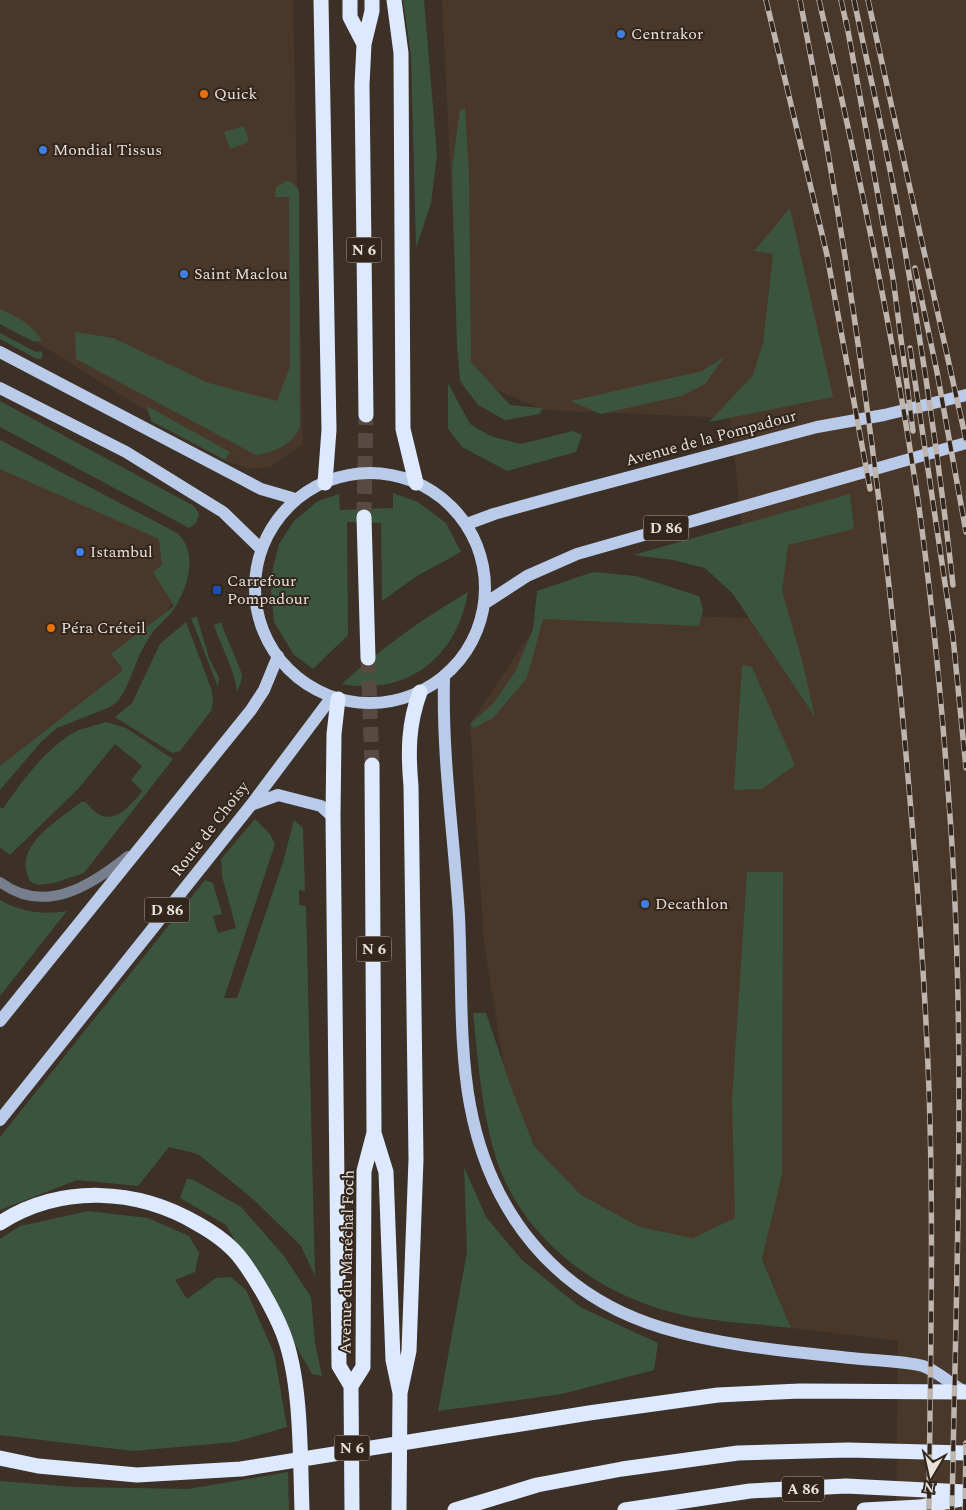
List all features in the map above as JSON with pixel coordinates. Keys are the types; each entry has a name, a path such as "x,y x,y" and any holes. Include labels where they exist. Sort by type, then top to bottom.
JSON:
{"highway":[{"path":"321,0 329,430 324,482"},
{"path":"350,0 350,17 364,44"},
{"name":"N 6","path":"366,415 362,85 364,44 372,11 372,0"},
{"path":"394,0 401,53 403,429 416,483"},
{"path":"364,517 368,658"},
{"path":"400,1393 409,1351 416,1159 411,786 408,750 413,711 420,692"},
{"path":"335,698 333,817 339,1366 351,1386"},
{"name":"Avenue du Maréchal Foch","path":"352,1510 351,1386 362,1367 364,1171 374,1133 372,765"},
{"name":"Avenue du Maréchal Foch","path":"374,1133 386,1172 393,1360 400,1393 398,1510"},
{"path":"0,1223 13,1215 78,1196 128,1198 161,1205 195,1222 214,1233 242,1259 283,1334 294,1379 299,1428 302,1510"},
{"path":"0,1458 38,1466 137,1475 241,1469 589,1412 718,1395 800,1391 965,1392"},
{"path":"455,1510 537,1485 622,1469 738,1453 848,1450 966,1453"},
{"name":"A 86","path":"625,1510 641,1506 750,1491 846,1486 966,1492"},
{"path":"864,1510 920,1508 966,1498"}],"main road":[{"path":"0,352 252,484 292,498"},
{"path":"0,388 126,452 223,512 260,548"},
{"name":"Avenue de la Pompadour","path":"467,524 494,514 817,427 884,415 966,395"},
{"name":"D 86","path":"487,602 527,576 577,554 966,443"},
{"path":"354,475 386,476 416,483 447,501 467,524 476,541 488,579 487,602 473,644 444,679 420,692 377,702 335,698 303,682 278,656 262,626 256,588 260,548 272,520 292,498 324,482 354,475"},
{"path":"0,1021 251,710 267,684 278,656"},
{"path":"444,679 444,735 457,896 470,1105 483,1156 501,1199 528,1241 564,1277 611,1307 661,1328 779,1350 924,1366 965,1392"},
{"name":"Route de Choisy","path":"0,1120 335,698"},
{"path":"251,805 278,795 322,806 333,817"}],"street":[{"path":"0,882 36,897 64,895 100,880 143,845"}],"shaded area":[{"path":"0,0 293,0 303,444 271,467 249,469 226,461 0,319"},
{"path":"442,0 966,0 966,1510 896,1510 898,1341 791,1328 748,1223 693,1238 640,1227 581,1195 534,1146 508,1093 484,943 470,724 545,612 752,618 730,418 543,410 460,374"},
{"path":"0,454 178,540 174,600 129,670 0,771"}],"green space":[{"path":"403,0 424,0 437,155 431,203 416,248 411,56"},
{"path":"465,108 469,176 471,362 510,405 542,408 540,414 505,420 478,405 460,381 457,346 452,168 460,110"},
{"path":"244,126 249,142 230,149 224,132"},
{"path":"286,181 292,182 299,190 300,427 293,438 282,447 256,455 76,359 75,332 113,338 209,383 277,401 290,366 289,197 275,197 276,187"},
{"path":"790,208 833,397 709,422 753,375 763,343 773,254 754,251"},
{"path":"0,309 29,325 42,340 34,342 0,324"},
{"path":"0,333 36,352 41,351 43,355 41,359 37,359 0,339"},
{"path":"724,357 705,384 681,396 601,414 571,401 702,371"},
{"path":"448,383 470,424 490,436 521,444 573,431 582,435 576,452 507,471 462,447 448,429"},
{"path":"0,401 194,506 199,514 196,523 189,528 0,427"},
{"path":"147,406 230,452 225,460 151,421"},
{"path":"0,440 177,533 184,540 188,549 189,569 180,599 145,644 127,686 118,701 110,707 57,728 41,742 0,790 0,766 123,670 111,654 174,606 153,572 162,565 159,539 0,469"},
{"path":"393,493 418,502 446,523 461,552 417,576 382,601 381,523 347,522 348,635 313,669 294,655 274,622 270,580 279,544 294,521 318,501 339,494 340,510 393,508"},
{"path":"850,494 854,529 788,545 782,591 802,660 815,717 733,594 705,568 673,560 633,555"},
{"path":"593,572 636,576 699,596 703,610 699,626 543,619 527,678 493,718 474,728 470,724 493,704 515,672 533,629 537,591"},
{"path":"468,592 462,615 453,635 441,653 426,667 408,677 388,684 366,686 342,684 402,635"},
{"path":"197,617 209,658 219,678 218,687 191,618"},
{"path":"186,622 211,688 213,701 211,711 180,751 172,753 115,717 132,703 160,644"},
{"path":"221,622 242,676 237,691 230,666 214,625"},
{"path":"742,665 752,667 795,765 762,789 734,790"},
{"path":"106,722 126,728 173,759 84,873 54,883 38,885 30,881 26,868 27,857 32,846 40,836 81,802 86,802 94,811 109,817 123,811 142,791 131,780 142,766 115,744 78,789 10,855 0,847 0,807 3,809 36,765 57,744 79,730"},
{"path":"255,819 270,834 275,844 224,998 237,998 283,862 294,820 303,828 305,891 299,890 299,905 306,906 315,1276 301,1246 254,1200 198,1154 169,1147 138,1186 77,1180 0,1210 0,1137 205,880 213,883 222,914 213,916 218,933 236,928 222,876 221,859"},
{"path":"747,872 783,872 782,1174 762,1259 791,1328 700,1318 642,1303 613,1290 586,1274 561,1254 539,1232 520,1208 505,1180 494,1151 486,1117 473,1013 486,1013 512,1090 534,1146 581,1195 640,1227 693,1238 735,1218 732,1101"},
{"path":"0,900 32,912 67,911 0,996"},
{"path":"464,1167 486,1217 522,1260 580,1307 658,1343 654,1370 562,1394 438,1411 467,1252"},
{"path":"187,1179 194,1180 241,1207 284,1256 311,1297 315,1343 322,1376 312,1374 226,1225 180,1198"},
{"path":"88,1211 148,1218 189,1236 199,1253 195,1272 175,1280 187,1299 216,1278 231,1277 246,1290 274,1353 287,1427 235,1442 133,1451 0,1435 0,1239 20,1226"},
{"path":"288,1472 289,1510 0,1510 0,1481 75,1487 188,1489"}],"tunnel":[{"path":"364,517 366,415"},
{"path":"368,658 372,765"}],"railway":[{"path":"766,0 827,255 870,489"},
{"path":"800,0 845,254 869,424 890,594 913,833 921,936 929,1090 931,1248 929,1510"},
{"path":"819,0 860,182 896,365 922,530 941,701 956,915 958,1000 959,1170 952,1510"},
{"path":"841,0 847,27"},
{"path":"854,0 911,284 934,434 953,585"},
{"path":"868,0 966,440"},
{"path":"846,20 893,278 913,431"},
{"path":"915,268 937,372 966,532"},
{"path":"910,348 953,637 966,768"},
{"path":"965,1510 966,1443"}],"place":[{"name":"Centrakor","path":"621,34"},
{"name":"Quick","path":"204,94"},
{"name":"Mondial Tissus","path":"43,150"},
{"name":"Saint Maclou","path":"184,274"},
{"name":"Istambul","path":"80,552"},
{"name":"Carrefour Pompadour","path":"217,590"},
{"name":"Péra Créteil","path":"51,628"},
{"name":"Decathlon","path":"645,904"}]}
